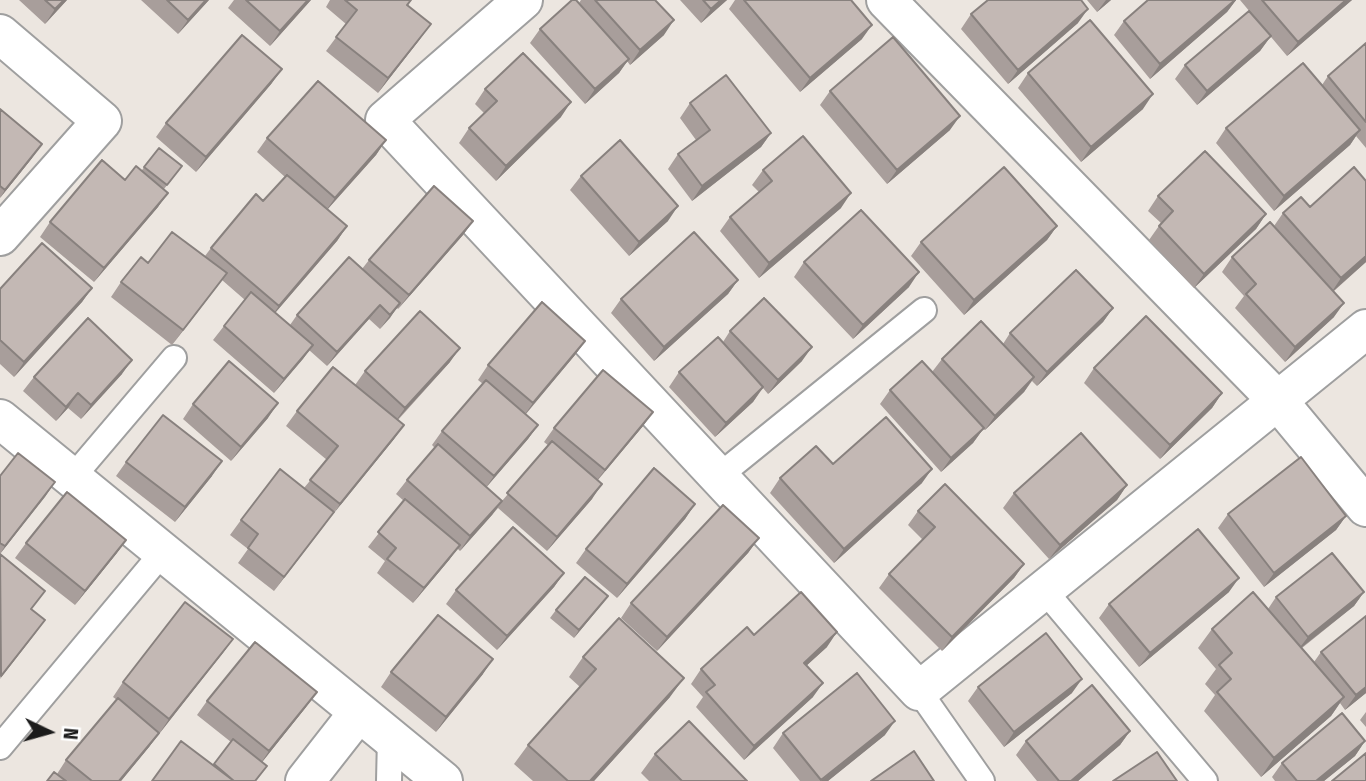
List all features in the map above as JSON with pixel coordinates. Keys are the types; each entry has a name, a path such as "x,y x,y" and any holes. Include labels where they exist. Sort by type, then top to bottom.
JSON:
{"street":[{"path":"523,0 385,120 919,691 1366,329"},
{"path":"904,6 1278,401 1366,507"},
{"path":"0,34 102,121 0,236"},
{"path":"0,419 443,781"},
{"path":"305,781 359,712"}],"lane":[{"path":"719,476 924,310"},
{"path":"72,478 174,358"},
{"path":"0,747 163,552"},
{"path":"1044,590 1205,781"},
{"path":"919,691 982,781"},
{"path":"389,781 390,737"}],"building":[{"path":"45,0 64,0 55,9"},
{"path":"167,0 206,0 188,20"},
{"path":"246,0 308,0 280,31"},
{"path":"345,0 411,0 407,5 431,24 388,78 336,37 357,10"},
{"path":"572,0 576,0 629,59 595,89 540,29"},
{"path":"595,0 655,0 674,20 640,50"},
{"path":"703,0 721,0 711,9"},
{"path":"744,0 851,0 872,25 810,78"},
{"path":"988,0 1081,0 1088,9 1018,70 971,14"},
{"path":"1148,0 1235,0 1160,64 1124,21"},
{"path":"1262,0 1346,0 1298,42"},
{"path":"1249,11 1271,36 1207,91 1185,65"},
{"path":"1090,20 1153,94 1091,147 1028,73"},
{"path":"242,35 282,69 206,157 166,123"},
{"path":"893,37 960,116 897,170 830,91"},
{"path":"1366,43 1366,122 1328,76"},
{"path":"523,53 571,102 506,166 469,128 497,101 485,89"},
{"path":"1303,63 1360,130 1284,196 1226,128"},
{"path":"726,75 771,133 702,186 678,154 710,130 690,103"},
{"path":"318,81 386,140 335,198 267,138"},
{"path":"0,109 42,144 5,190 0,186"},
{"path":"803,136 851,193 769,263 730,217 772,181 763,170"},
{"path":"620,140 678,206 639,242 581,176"},
{"path":"159,148 182,166 167,185 144,167"},
{"path":"1205,151 1266,214 1204,274 1159,226 1173,211 1158,196"},
{"path":"102,160 125,180 136,166 168,193 104,268 50,222"},
{"path":"1004,167 1057,226 974,300 921,242"},
{"path":"1354,167 1366,181 1366,256 1341,278 1283,213 1301,197 1310,207"},
{"path":"287,175 347,226 279,306 211,248 256,194 263,201"},
{"path":"434,186 473,221 409,295 369,260"},
{"path":"861,210 919,272 863,325 804,262"},
{"path":"1270,222 1344,303 1295,347 1246,294 1256,284 1232,257"},
{"path":"172,232 227,273 183,330 121,282 141,257 148,263"},
{"path":"694,232 738,280 664,347 621,299"},
{"path":"42,243 92,288 24,362 0,340 0,289"},
{"path":"349,257 400,303 390,315 380,305 337,352 297,315"},
{"path":"1076,270 1113,308 1047,372 1010,333"},
{"path":"251,292 313,345 284,379 224,326"},
{"path":"764,298 812,347 778,380 730,331"},
{"path":"542,302 585,341 533,403 488,365"},
{"path":"420,311 460,348 405,408 365,371"},
{"path":"1146,316 1222,393 1170,445 1094,368"},
{"path":"88,318 132,360 91,405 78,393 66,407 34,377"},
{"path":"981,321 1034,377 995,416 942,359"},
{"path":"718,337 763,387 726,423 679,372"},
{"path":"229,361 278,403 241,447 193,404"},
{"path":"922,361 984,428 951,458 890,390"},
{"path":"333,367 404,425 340,504 310,480 338,446 297,411"},
{"path":"603,370 653,412 605,470 554,428"},
{"path":"486,380 538,425 494,476 442,431"},
{"path":"163,415 222,461 185,507 126,462"},
{"path":"886,417 932,469 844,549 780,478 816,446 833,464"},
{"path":"1081,433 1127,485 1060,545 1014,493"},
{"path":"552,441 602,484 557,537 507,493"},
{"path":"438,444 502,501 470,536 407,480"},
{"path":"18,453 55,482 5,546 0,543 0,476"},
{"path":"1301,457 1346,516 1274,573 1228,514"},
{"path":"654,468 695,504 627,584 586,549"},
{"path":"280,469 334,512 284,577 248,548 258,534 241,520"},
{"path":"945,484 1024,564 952,637 889,574 935,527 918,511"},
{"path":"67,492 126,540 85,591 26,543"},
{"path":"405,499 460,545 424,588 387,559 396,548 378,532"},
{"path":"723,505 759,538 667,637 631,603"},
{"path":"513,527 564,573 507,636 456,590"},
{"path":"1198,529 1239,578 1150,653 1109,604"},
{"path":"1332,553 1364,592 1308,637 1276,597"},
{"path":"0,554 45,591 31,609 45,620 1,676"},
{"path":"585,577 608,596 579,630 556,610"},
{"path":"801,592 837,632 804,663 823,683 754,746 706,692 715,685 701,669 747,627 754,635"},
{"path":"1253,592 1344,697 1274,758 1217,692 1231,679 1219,665 1232,653 1212,629"},
{"path":"185,602 233,639 169,719 123,682"},
{"path":"438,615 493,659 446,717 391,672"},
{"path":"1366,616 1366,687 1356,695 1321,652"},
{"path":"619,618 684,678 590,781 568,781 528,745 596,669 583,657"},
{"path":"1046,633 1082,679 1014,732 978,687"},
{"path":"255,642 317,692 269,751 207,701"},
{"path":"857,673 895,721 821,780 783,733"},
{"path":"1092,685 1130,731 1071,781 1059,781 1026,741"},
{"path":"118,698 159,733 119,781 92,781 66,760"},
{"path":"1342,713 1365,741 1316,781 1297,781 1282,763"},
{"path":"689,721 747,781 682,781 655,754"},
{"path":"233,739 267,766 255,781 234,781 214,764"},
{"path":"181,741 234,781 152,781"},
{"path":"914,751 934,781 871,781"},
{"path":"1157,752 1177,781 1113,781"},
{"path":"1366,753 1366,781 1332,781"},
{"path":"54,772 66,781 47,781"}]}
